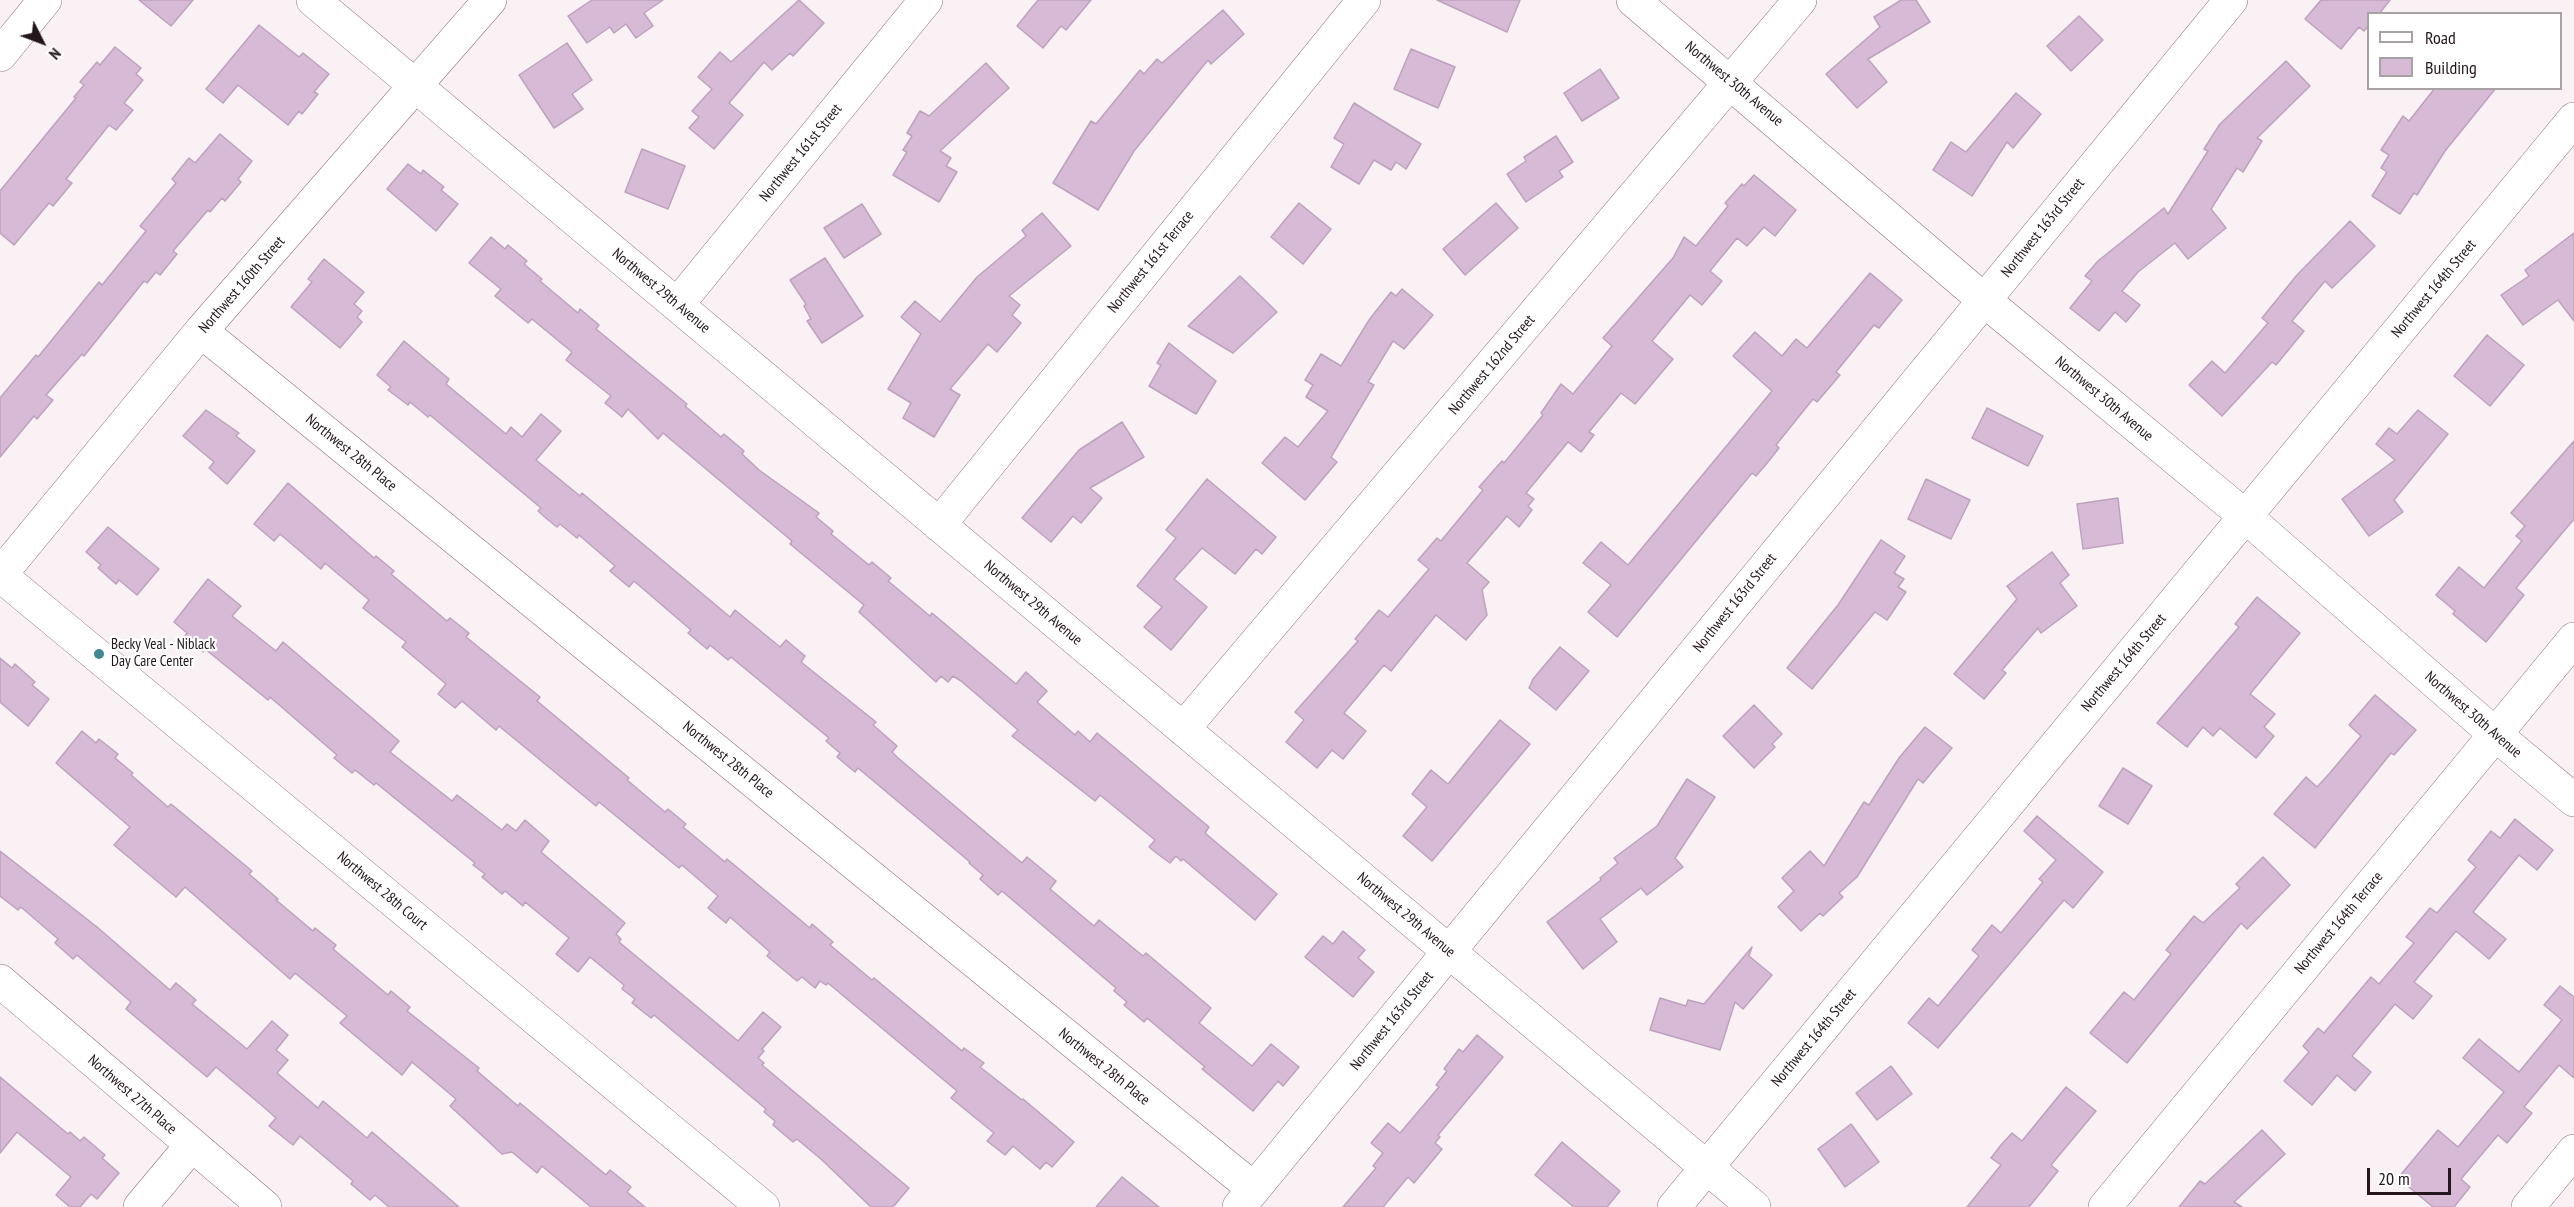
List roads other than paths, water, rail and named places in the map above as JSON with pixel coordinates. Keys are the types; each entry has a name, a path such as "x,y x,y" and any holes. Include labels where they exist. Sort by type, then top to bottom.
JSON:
{"street":[{"path":"0,55 45,0"},
{"name":"Northwest 29th Avenue","path":"313,0 1754,1207"},
{"name":"Northwest 160th Street","path":"0,575 201,331 490,0"},
{"name":"Northwest 161st Street","path":"677,305 926,0"},
{"name":"Northwest 161st Terrace","path":"939,525 1364,0"},
{"name":"Northwest 30th Avenue","path":"1633,0 1984,300 2245,516 2574,800"},
{"name":"Northwest 162nd Street","path":"1183,729 1800,0"},
{"name":"Northwest 163rd Street","path":"1246,1198 2231,0"},
{"name":"Northwest 164th Street","path":"1674,1207 2574,119"},
{"name":"Northwest 28th Place","path":"201,331 1246,1198"},
{"name":"Northwest 28th Court","path":"0,575 763,1207"},
{"name":"Northwest 164th Terrace","path":"2104,1207 2574,639"},
{"name":"Northwest 27th Place","path":"0,981 265,1207"},
{"path":"140,1207 191,1146"},
{"path":"2528,1207 2574,1151"}],"place":[{"name":"Becky Veal - Niblack Day Care Center","path":"99,654"}]}
